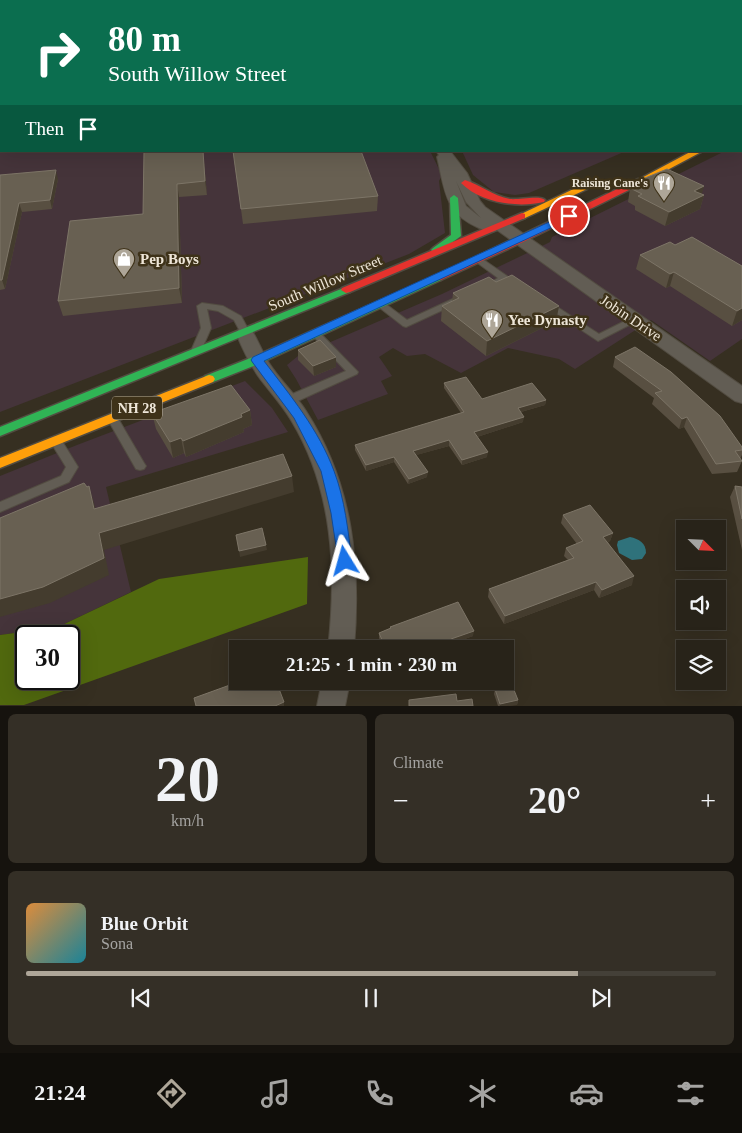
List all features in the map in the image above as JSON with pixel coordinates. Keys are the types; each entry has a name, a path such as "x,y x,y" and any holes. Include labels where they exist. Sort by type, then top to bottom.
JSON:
{"main road":[{"name":"NH 28","path":"0,463 257,360 520,240 697,152"},
{"name":"South Willow Street","path":"0,432 245,333 496,227 597,181 545,199 520,203 492,199 465,183"},
{"path":"422,258 456,236 458,232 453,210 454,198"}],"street":[{"path":"442,152 454,198 467,216 496,227"},
{"path":"443,152 465,183 473,202 496,227"},
{"name":"Jobin Drive","path":"496,227 520,240 742,396"},
{"path":"245,333 257,360 300,416 327,471 338,513 345,561 345,615 342,640"},
{"path":"331,706 334,690"}],"lane":[{"path":"478,259 509,279 486,286"},
{"path":"380,304 406,324 468,295"},
{"path":"536,296 598,338 634,320"},
{"path":"195,352 206,328 202,306 220,308 238,318 245,333"},
{"path":"287,401 353,372 315,334"},
{"path":"112,418 140,466"},
{"path":"0,507 64,479 72,467 56,441"}],"shaded area":[{"path":"0,152 430,152 442,175 439,181 445,233 409,254 0,412"},
{"path":"462,152 624,152 529,193 515,195 494,192 473,175"},
{"path":"723,152 742,152 742,339 710,361 651,320 575,369 559,359 508,348 461,373 425,354 407,356 393,348 379,357 392,376 381,381 388,394 318,420 287,365 298,356 442,294 550,242 552,237"},
{"path":"245,381 272,408 288,432 106,487 131,592 62,625 15,625 15,633 0,635 0,476"}],"green space":[{"path":"308,557 307,604 80,685 80,625 62,625 159,579"},
{"path":"15,633 15,690 66,690 24,705 0,705 0,635"}],"water":[{"path":"630,537 639,540 645,547 646,553 642,559 632,560 619,553 618,541"}],"building":[{"path":"144,152 203,152 205,181 177,184 179,288 58,301 70,221 143,214"},
{"path":"233,152 361,152 378,196 241,209"},
{"path":"667,169 704,186 694,191 704,195 669,212 638,196 642,194 630,188 648,180 645,178"},
{"path":"56,170 50,200 19,203 2,280 0,280 0,175"},
{"path":"692,237 742,266 742,308 737,311 674,272 670,274 640,255 670,242 675,245"},
{"name":"Yee Dynasty","path":"512,275 559,306 487,341 442,306 459,298 453,293 489,277 496,282"},
{"path":"320,340 336,357 313,366 298,350"},
{"path":"635,347 671,372 720,416 742,447 742,450 735,451 742,461 716,464 687,417 682,419 655,393 662,391 615,357"},
{"path":"466,377 482,399 532,383 546,400 518,408 524,417 474,432 488,452 462,460 449,440 413,451 428,472 409,479 394,457 366,465 355,445 464,412 444,383"},
{"path":"231,385 250,410 241,414 242,417 183,441 181,438 170,442 152,413"},
{"path":"283,454 292,476 99,533 104,558 43,587 0,599 0,518 84,483 87,487 89,486 94,509"},
{"path":"735,486 742,487 742,519"},
{"path":"590,505 613,533 603,537 634,576 602,590 596,582 505,616 489,589 574,558 566,548 583,541 563,515"},
{"path":"262,528 266,545 239,551 236,535"},
{"path":"458,602 474,631 451,640 382,640 379,633 390,627"},
{"path":"229,685 229,690 279,690 284,702 275,706 196,706 194,698"},
{"path":"495,690 514,690 518,700 500,704"},
{"path":"456,694 457,701 472,699 473,706 409,706 409,700"}],"traffic: fast":[{"path":"436,250 456,236 454,198"},
{"path":"209,379 257,360 437,278"},
{"path":"0,432 346,290"}],"traffic: slow":[{"path":"638,182 697,152"},
{"path":"522,216 584,187"},
{"path":"0,463 209,379"}],"traffic: jam":[{"path":"437,278 638,182"},
{"path":"465,183 483,193 502,200 520,202 541,200"},
{"path":"346,290 522,216"}],"place":[{"name":"Raising Cane's","path":"664,202"},
{"name":"Pep Boys","path":"124,278"},
{"name":"Yee Dynasty","path":"492,339"}],"route":[{"path":"345,561 338,513 327,471 300,416 257,360 569,216"}]}
